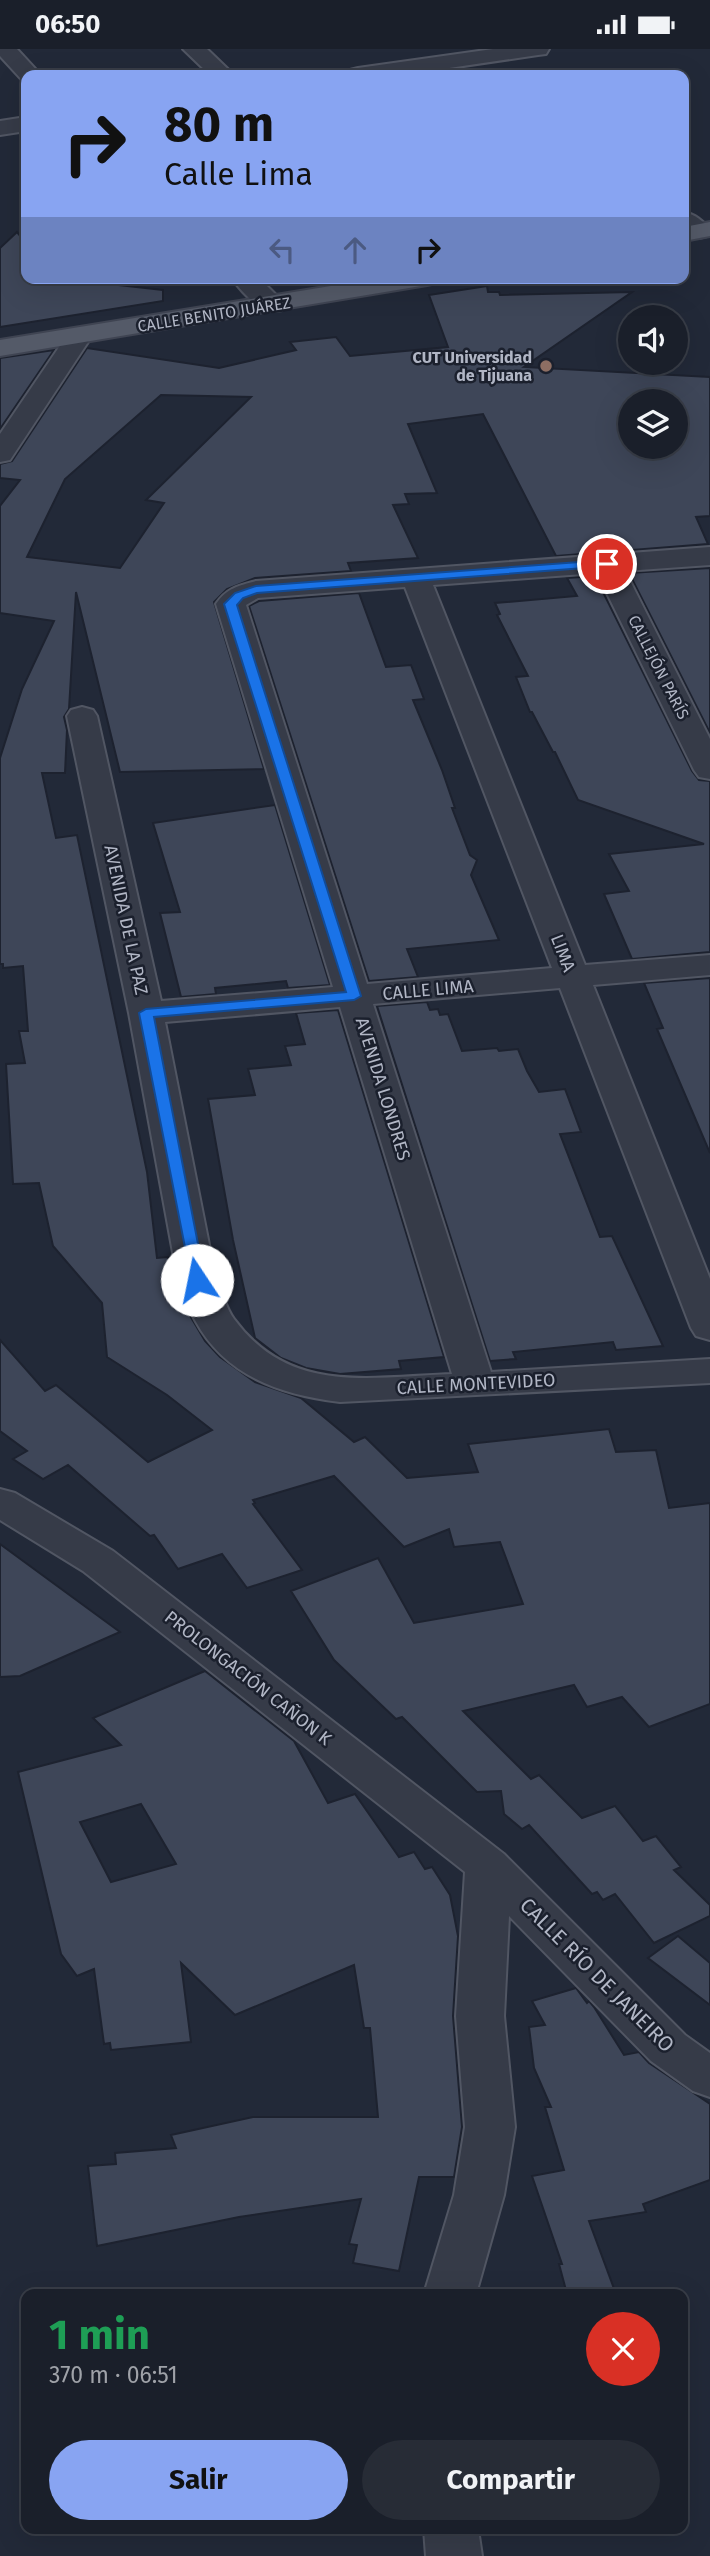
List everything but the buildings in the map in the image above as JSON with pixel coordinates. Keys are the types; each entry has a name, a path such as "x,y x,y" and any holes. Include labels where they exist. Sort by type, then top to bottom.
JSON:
{"main road":[{"name":"CALLE BENITO JUÁREZ","path":"0,348 393,284"}],"street":[{"path":"5,49 25,70"},
{"path":"194,49 217,70"},
{"path":"384,70 468,54 538,49"},
{"path":"468,54 489,70"},
{"path":"0,128 21,125"},
{"path":"250,284 273,305"},
{"path":"0,453 79,336"},
{"path":"416,578 710,556"},
{"name":"CALLEJÓN PARÍS","path":"607,564 710,770"},
{"name":"AVENIDA LONDRES","path":"416,578 256,590 239,595 230,604 475,1385"},
{"name":"LIMA","path":"416,578 710,1328"},
{"name":"AVENIDA DE LA PAZ","path":"82,716 146,1013 197,1280 215,1321 248,1359"},
{"name":"CALLE LIMA","path":"146,1013 710,965"},
{"name":"CALLE MONTEVIDEO","path":"248,1359 301,1385 340,1389 475,1385 710,1371"},
{"name":"PROLONGACIÓN CAÑON K","path":"0,1502 98,1561 488,1866"},
{"path":"451,2289 479,2195 490,2127 480,2016 488,1866"},
{"name":"CALLE RÍO DE JANEIRO","path":"488,1866 668,2048 710,2078"},
{"path":"452,2534 454,2556"}],"place":[{"name":"CUT Universidad de Tijuana","path":"546,366"}],"route":[{"path":"197,1280 146,1013 354,996 230,604 239,595 256,590 607,564"}]}
